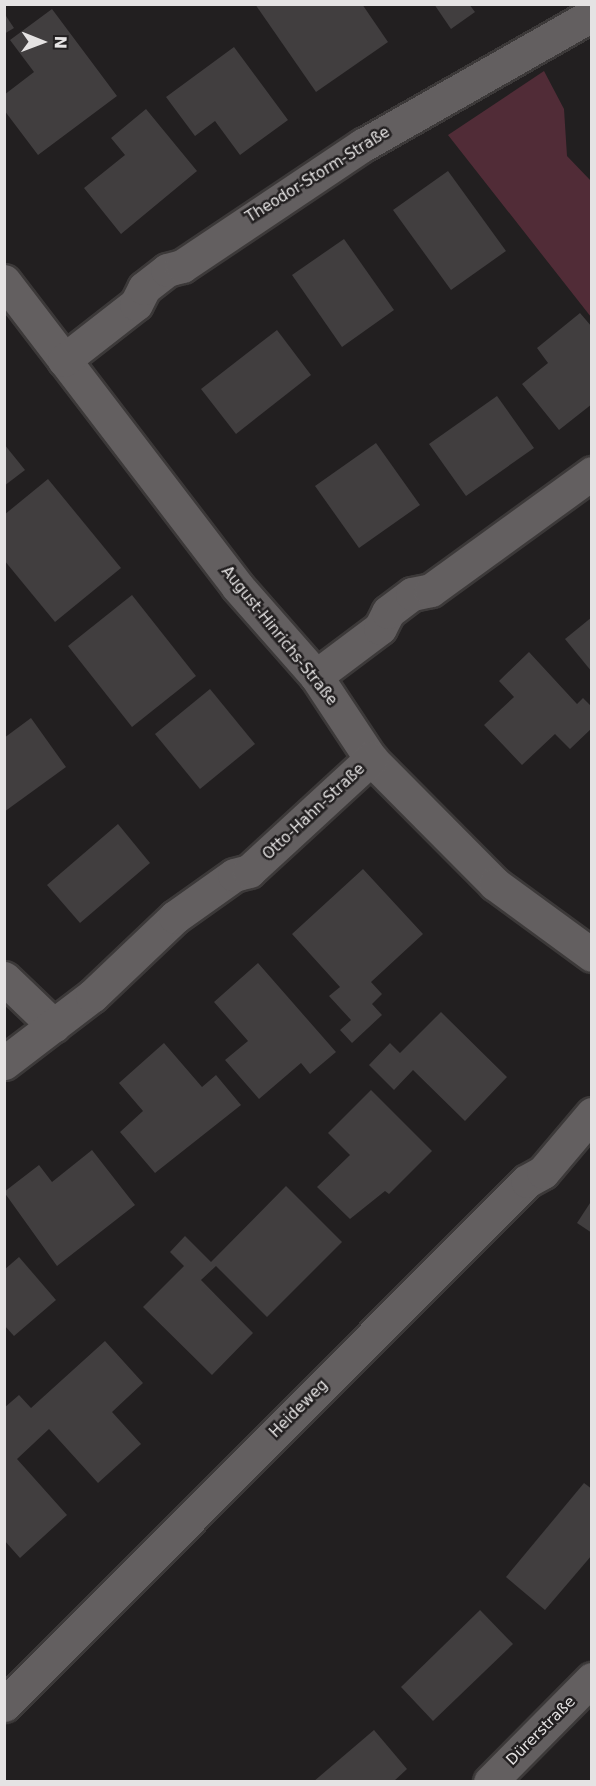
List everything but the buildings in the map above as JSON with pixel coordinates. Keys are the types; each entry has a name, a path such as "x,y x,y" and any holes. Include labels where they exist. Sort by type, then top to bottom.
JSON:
{"street":[{"name":"Theodor-Storm-Straße","path":"64,360 136,304 144,288 167,270 182,266 363,145 591,15"},
{"name":"August-Hinrichs-Straße","path":"4,281 237,586 316,676 371,759 495,884 591,955"},
{"path":"316,676 380,628 388,612 412,594 431,590 591,473"},
{"name":"Otto-Hahn-Straße","path":"4,1064 124,968 135,950 175,916 234,874 249,871 371,759"},
{"path":"4,978 54,1026"},
{"name":"Heideweg","path":"4,1705 528,1180 543,1172 591,1114"},
{"name":"Dürerstraße","path":"490,1782 591,1679"}],"shaded area":[{"path":"544,71 564,109 567,156 591,181 591,317 448,135"}]}
